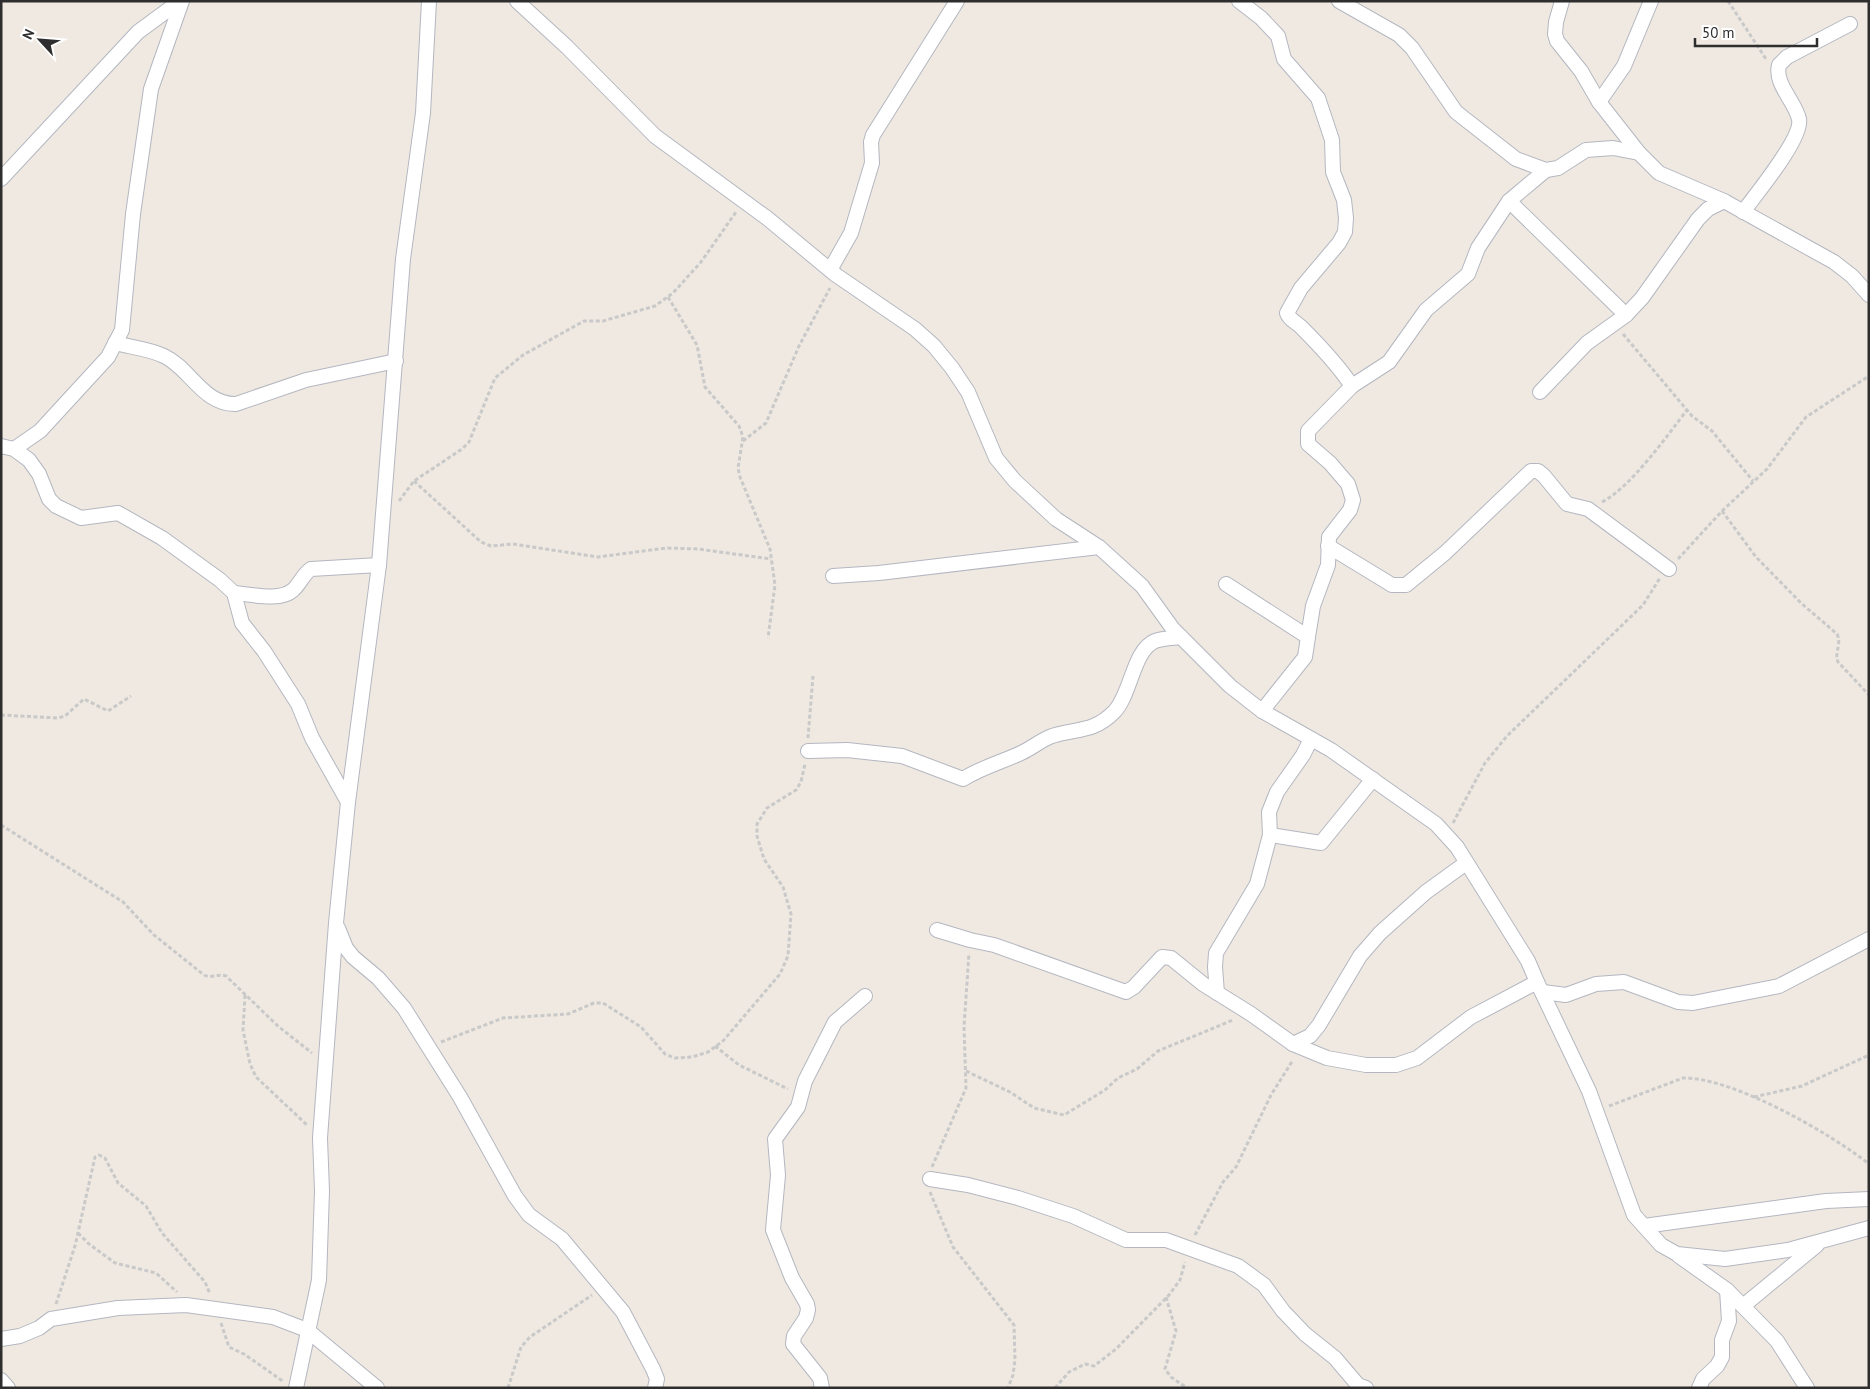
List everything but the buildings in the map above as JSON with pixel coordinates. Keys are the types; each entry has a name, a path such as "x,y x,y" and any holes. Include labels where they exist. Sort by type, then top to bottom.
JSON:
{"street":[{"path":"1,179 138,32 181,1"},
{"path":"181,1 151,89 133,214 122,330 108,357 40,431 8,447 34,467 50,499 56,506 81,518 118,513 162,538 220,580 234,593 242,623 264,651 298,704 312,738 348,802"},
{"path":"294,1388 319,1280 322,1245 320,1138 327,1065 336,923 348,802 379,564 403,259 423,113 430,1"},
{"path":"517,1 567,47 655,136 744,202 833,273 915,329 934,346 968,392 996,458 1015,481 1056,519 1098,547 1142,586 1181,637 1230,686 1262,711 1311,739 1373,779 1436,824 1466,863 1528,961 1596,1110 1634,1215 1661,1245 1677,1254 1727,1290 1786,1352 1807,1388"},
{"path":"833,273 851,233 872,163 871,142 873,135 957,1"},
{"path":"1239,1 1261,18 1278,36 1284,59 1318,98 1332,140 1333,172 1344,200 1345,232 1339,243 1301,288 1290,305 1287,316 1302,327 1341,370 1352,386"},
{"path":"1339,1 1399,35 1412,48 1456,112 1516,159 1546,170 1558,168 1586,150 1613,148 1639,153"},
{"path":"1562,1 1556,22 1555,34 1557,41 1581,71 1599,102 1639,153 1659,173 1724,201 1834,262 1852,276 1869,296"},
{"path":"1599,102 1624,66 1651,1"},
{"path":"1743,212 1791,146 1799,126 1799,117 1789,100 1778,70 1779,65 1787,56 1850,24"},
{"path":"1262,711 1305,656 1313,606 1328,565 1330,533 1350,510 1352,494 1348,484 1330,463 1308,444 1308,430 1352,386 1389,362 1426,310 1468,274 1478,248 1509,201 1546,170"},
{"path":"1509,201 1620,319"},
{"path":"1540,392 1587,343 1620,319 1642,298 1698,219 1708,210 1724,201"},
{"path":"115,343 162,355 216,400 227,404 236,404 306,380 396,361"},
{"path":"1328,546 1392,585 1406,585 1445,553 1531,470 1544,476 1567,504 1588,509 1669,569"},
{"path":"833,576 879,573 1098,547"},
{"path":"234,593 268,596 284,595 292,591 311,569 379,564"},
{"path":"1226,584 1308,637"},
{"path":"808,750 848,750 902,756 963,779 983,767 1022,753 1051,737 1095,728 1115,711 1126,693 1142,654 1149,644 1156,640 1181,637"},
{"path":"1217,993 1216,953 1257,884 1270,835 1269,812 1276,792 1303,755 1311,739"},
{"path":"1270,835 1310,843 1321,843 1373,779"},
{"path":"1297,1045 1310,1036 1319,1025 1360,956 1380,932 1426,892 1466,863"},
{"path":"336,923 346,948 353,957 378,978 404,1008 460,1097 515,1196 529,1215 562,1239 622,1312 653,1369 657,1379 655,1388"},
{"path":"937,930 994,945 1126,992 1130,991 1162,957 1167,956 1217,993 1297,1045 1327,1058 1366,1065 1396,1065 1417,1058 1471,1017 1540,987 1566,995 1596,984 1624,982 1678,1002 1693,1003 1779,986 1869,939"},
{"path":"822,1388 820,1378 793,1344 794,1336 806,1318 807,1304 792,1278 773,1230 778,1175 775,1139 795,1113 811,1067 836,1022 865,996"},
{"path":"930,1179 968,1185 1018,1198 1073,1216 1126,1240 1158,1239 1190,1247 1238,1266 1264,1285 1305,1334 1335,1358 1358,1385 1366,1388"},
{"path":"1644,1226 1826,1201 1869,1199"},
{"path":"1677,1254 1725,1258 1788,1250 1869,1228"},
{"path":"1743,1306 1821,1242"},
{"path":"1699,1388 1703,1379 1717,1366 1722,1357 1722,1340 1729,1322 1727,1290"},
{"path":"1,1339 20,1336 51,1319 118,1308 186,1305 273,1317 307,1330 377,1388"},
{"path":"1,1380 8,1388"}],"path":[{"path":"1728,1 1758,49 1778,70"},
{"path":"383,524 414,481 462,449 469,442 496,378 523,355 584,321 603,321 655,306 668,297 701,262 744,202"},
{"path":"743,441 766,423 799,346 816,318 833,273"},
{"path":"668,297 697,344 704,387 739,426 743,441 738,468 740,477 770,549 775,585 768,638"},
{"path":"1620,319 1687,410 1712,431 1753,481"},
{"path":"1446,836 1486,763 1507,736 1643,605 1657,581 1722,511 1767,469 1806,417 1869,376"},
{"path":"1588,509 1612,496 1641,466 1687,410"},
{"path":"414,481 481,542 491,546 513,544 598,557 666,548 698,549 771,559"},
{"path":"1722,511 1756,557 1802,604 1837,634 1840,639 1836,657 1838,662 1869,695"},
{"path":"428,1047 503,1018 568,1014 594,1003 603,1003 641,1027 665,1054 675,1058 692,1057 708,1052 723,1041 780,974 788,956 791,914 783,886 764,859 757,836 757,824 767,808 796,790 801,782 808,750 813,676"},
{"path":"1,715 58,718 65,716 84,699 108,711 131,696"},
{"path":"1,825 122,902 154,935 204,975 209,978 226,976 279,1027 327,1065"},
{"path":"245,995 243,1030 250,1064 256,1077 288,1105 320,1138"},
{"path":"966,1071 1010,1092 1034,1108 1064,1115 1105,1090 1118,1078 1136,1069 1158,1051 1251,1014"},
{"path":"1055,1388 1069,1372 1085,1364 1094,1366 1100,1364 1166,1297 1180,1280 1190,1247 1223,1182 1236,1167 1297,1045"},
{"path":"716,1046 739,1065 801,1095"},
{"path":"1754,1098 1802,1086 1869,1055"},
{"path":"1596,1110 1683,1078 1696,1078 1754,1098 1799,1118 1851,1150 1869,1164"},
{"path":"51,1319 78,1233 95,1157 103,1155 118,1183 146,1206 162,1233 205,1282 217,1310 229,1347 244,1354 294,1388"},
{"path":"78,1233 89,1244 115,1263 156,1273 172,1285 186,1305"},
{"path":"508,1388 516,1357 530,1337 602,1287"},
{"path":"1166,1297 1176,1331 1165,1369 1171,1378 1187,1388"}]}
